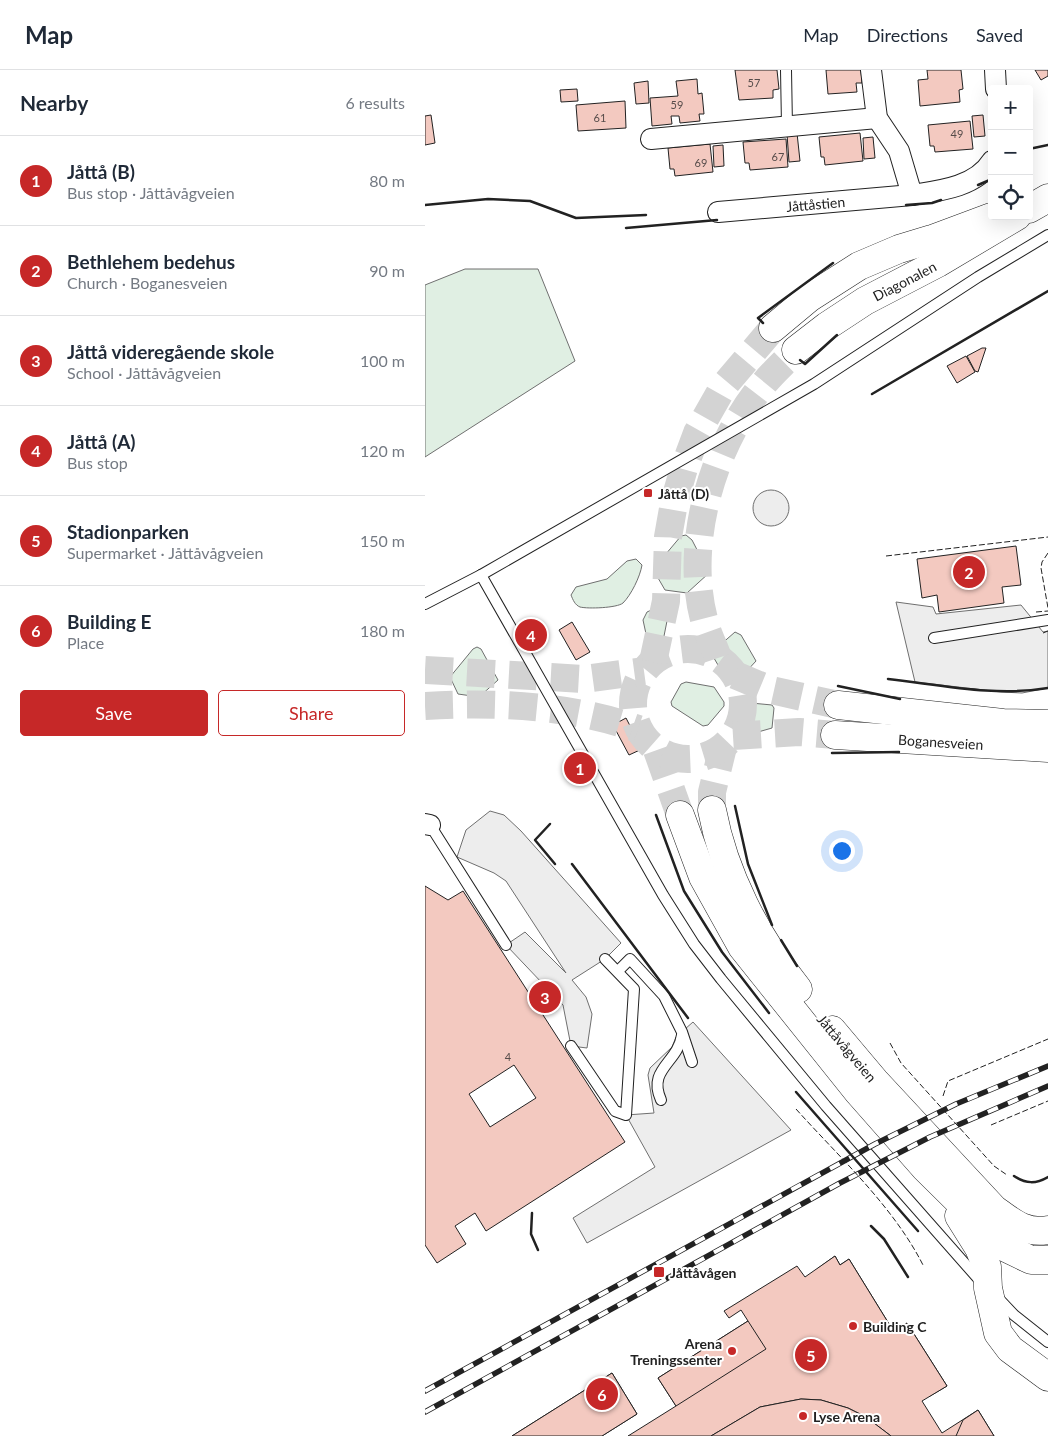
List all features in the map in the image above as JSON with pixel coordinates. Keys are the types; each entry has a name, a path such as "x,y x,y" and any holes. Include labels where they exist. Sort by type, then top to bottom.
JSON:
{"street":[{"path":"871,70 877,118 899,151 912,195"},
{"path":"995,70 996,85"},
{"path":"651,139 877,118"},
{"name":"Jåttåstien","path":"718,212 912,195 954,189 988,167"},
{"path":"1033,201 1048,196"},
{"path":"1033,206 1048,196"},
{"name":"Diagonalen","path":"773,328 809,298 859,266 899,249 932,240 988,218"},
{"name":"Diagonalen","path":"796,350 827,326 865,301 939,263 1010,220"},
{"name":"Boganesveien","path":"838,705 1003,723 1048,724"},
{"name":"Boganesveien","path":"835,735 1048,748"},
{"name":"Jåttåvågveien","path":"712,810 721,850 742,897 777,960 815,1010 875,1081 994,1209 1017,1226 1029,1231 1048,1230"},
{"name":"Jåttåvågveien","path":"680,815 703,878 742,947 858,1092 925,1168 1006,1248 1031,1260 1048,1260"},
{"name":"Jåttåvågveien","path":"925,1168 979,1248 987,1267 988,1288 998,1333 1010,1348 1048,1377"}],"lane":[{"path":"785,70 787,126"},
{"path":"425,604 481,575 814,384 978,277 1048,235"},
{"path":"481,575 663,895 694,944 826,1106 988,1288 1014,1315 1048,1342"},
{"path":"934,638 1048,620"},
{"path":"428,825 505,945"},
{"path":"571,1046 615,1111 626,1115 634,989 605,959"},
{"path":"618,972 630,959 664,996 682,1032 692,1062 682,1056 669,1061"},
{"path":"661,1100 658,1094 658,1076 680,1047 682,1032"}],"green space":[{"path":"465,269 538,269 575,361 425,457 425,285"},
{"path":"686,535 692,540 709,573 687,593 665,590 654,571 655,567 681,536"},
{"path":"636,559 642,565 641,570 632,591 623,603 609,607 589,608 580,607 574,602 571,595 576,587 607,579 627,561"},
{"path":"656,608 665,611 668,616 660,656 651,657 643,620 647,612"},
{"path":"735,632 741,635 756,661 744,674 718,665 711,653"},
{"path":"477,647 481,649 498,680 479,697 458,694 450,677 473,649"},
{"path":"686,682 714,687 724,702 724,706 708,725 703,726 672,706 671,702 681,684"},
{"path":"751,703 772,705 774,708 772,728 758,732 741,726 740,723"}],"shaded area":[{"path":"771,490 778,491 784,495 788,501 788,515 784,521 778,525 771,526 764,525 758,521 754,515 753,508 754,501 758,495 764,491"},
{"path":"896,602 933,607 936,614 1021,605 1043,632 1048,631 1048,688 1022,693 915,682"},
{"path":"490,811 504,815 521,831 621,943 605,959 572,980 586,997 592,1014 587,1048 571,1046 563,1005 506,945 525,932 566,973 506,881 494,873 457,857 466,830"},
{"path":"693,1022 791,1130 587,1243 573,1218 655,1167 626,1115 654,1113 648,1075 650,1068 672,1047 676,1037"}],"building":[{"path":"735,70 777,70 779,89 773,90 773,98 739,100"},
{"path":"826,70 861,70 862,83 856,83 857,92 828,94"},
{"path":"927,70 961,70 963,89 959,90 960,102 920,106 918,80 928,79"},
{"path":"1035,70 1048,70 1048,76 1041,80"},
{"path":"697,79 698,94 702,93 704,114 699,114 700,121 680,123 679,116 671,116 672,124 652,126 650,98 678,96 676,81"},
{"path":"648,81 649,103 636,104 634,83"},
{"path":"577,89 578,101 561,102 560,90"},
{"path":"625,101 626,128 578,131 576,105"},
{"path":"431,115 435,143 425,145 425,116"},
{"path":"983,115 985,136 974,137 972,116"},
{"path":"970,121 973,149 935,152 934,146 930,146 928,125"},
{"path":"797,133 800,161 789,162 787,134"},
{"path":"860,133 863,161 825,165 824,157 821,157 819,137"},
{"path":"873,137 875,158 864,159 863,138"},
{"path":"786,139 788,167 750,170 749,163 745,163 743,142"},
{"path":"710,144 713,172 675,176 674,169 670,169 668,148"},
{"path":"723,145 724,166 714,167 713,146"},
{"path":"982,348 986,348 978,372 975,371 967,356"},
{"path":"966,356 975,372 957,383 947,366"},
{"path":"1016,546 1021,585 1002,587 1004,603 939,612 937,595 922,598 917,559"},
{"path":"572,622 590,652 576,660 559,630"},
{"path":"626,718 642,749 629,755 613,725"},
{"path":"425,886 448,900 463,891 625,1142 486,1231 475,1213 455,1226 466,1244 437,1263 425,1245","holes":["514,1065 536,1098 490,1127 469,1094"]},
{"name":"Building C","path":"835,1256 840,1265 849,1259 894,1332 907,1323 947,1386 930,1396 841,1364 831,1358 823,1349 815,1329 815,1319 823,1278 817,1269"},
{"path":"835,1256 840,1265 849,1259 894,1332 907,1323 947,1386 922,1401 942,1433 978,1410 994,1436 891,1436 866,1417 848,1408 821,1400 801,1399 760,1407 711,1436 628,1436 676,1406 658,1378 748,1321 741,1310 729,1318 724,1311 797,1266 805,1277"},
{"path":"748,1321 766,1349 676,1406 658,1378"},
{"path":"612,1373 637,1414 602,1436 512,1436"},
{"path":"612,1373 637,1414 602,1436 512,1436"},
{"name":"Lyse Arena","path":"801,1399 821,1400 848,1408 866,1417 891,1436 711,1436 760,1407"},
{"path":"978,1410 994,1436 956,1436 963,1420"}],"tunnel":[{"path":"653,662 666,601 668,537 674,503 684,468 697,433 723,387 773,328"},
{"path":"718,658 706,627 699,593 700,530 707,498 716,467 744,410 766,381 796,350"},
{"path":"688,649 709,653 727,665 739,683 743,704 739,725 727,743 709,755 688,759 667,755 649,743 637,725 633,704 637,683 649,665 667,653 688,649"},
{"path":"425,670 585,679 644,671"},
{"path":"735,675 771,690 838,705"},
{"path":"425,706 506,705 533,707 586,715 638,729"},
{"path":"733,736 799,732 835,735"},
{"path":"712,810 712,792 723,747"},
{"path":"657,750 680,815"}],"railway":[{"path":"425,1391 875,1144 956,1104 1048,1066"},
{"path":"425,1412 840,1183 930,1137 1048,1086"}],"fence":[{"path":"886,556 1048,537"},
{"path":"1048,553 1042,562 1041,568 1048,608"},
{"path":"1036,612 1048,611"},
{"path":"1043,633 1048,631"},
{"path":"943,1096 948,1081 1048,1039"},
{"path":"890,1043 901,1063 994,1166 1007,1175"},
{"path":"991,1125 1048,1101"},
{"path":"796,1109 865,1183 897,1223 923,1265"}],"wall":[{"path":"1033,148 1048,145"},
{"path":"978,185 988,181"},
{"path":"425,205 488,199 530,201 576,218 646,215"},
{"path":"906,205 932,203 941,200"},
{"path":"626,228 717,220"},
{"path":"763,323 758,318 833,263"},
{"path":"872,394 1048,291"},
{"path":"800,360 805,364 837,335"},
{"path":"888,679 988,691 1048,688"},
{"path":"838,686 900,699"},
{"path":"832,753 899,752"},
{"path":"735,806 748,864 772,925"},
{"path":"656,815 684,891 722,952 769,1013"},
{"path":"550,824 535,840 555,864"},
{"path":"572,864 688,1018"},
{"path":"781,940 797,966"},
{"path":"796,1092 918,1231"},
{"path":"1014,1176 1023,1181 1031,1182 1048,1177"},
{"path":"532,1213 531,1234 538,1250"},
{"path":"871,1226 884,1239 908,1277"}],"place":[{"name":"Jåttå (D)","path":"648,493"},
{"name":"Bethlehem bedehus","path":"969,572"},
{"name":"Jåttå (A)","path":"531,635"},
{"name":"Jåttå (B)","path":"580,768"},
{"name":"Jåttå videregående skole","path":"545,997"},
{"name":"Jåttåvågen","path":"659,1272"},
{"name":"Building C","path":"853,1326"},
{"name":"Arena Treningssenter","path":"732,1351"},
{"name":"Stadionparken","path":"811,1355"},
{"name":"Building E","path":"602,1394"},
{"name":"Lyse Arena","path":"803,1416"}]}
